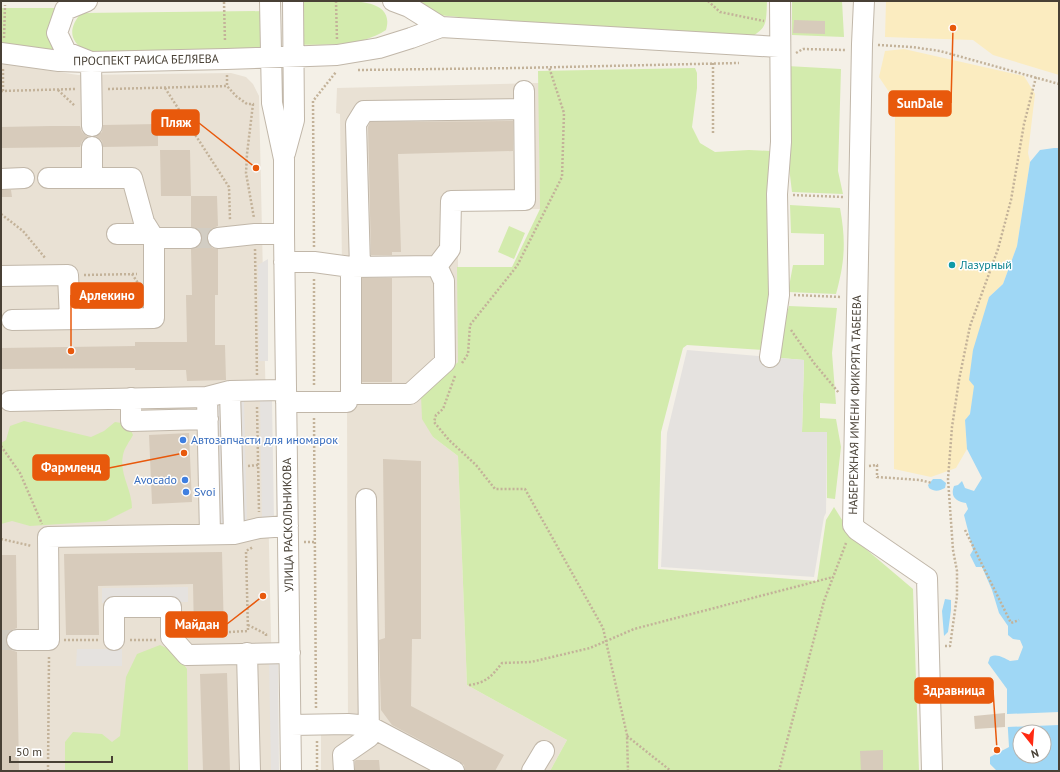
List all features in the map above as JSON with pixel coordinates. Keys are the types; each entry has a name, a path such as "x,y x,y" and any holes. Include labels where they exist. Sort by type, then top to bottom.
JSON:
{"street":[{"path":"87,1 65,10 57,33 66,52 91,62 92,126"},
{"name":"УЛИЦА РАСКОЛЬНИКОВА","path":"270,1 272,103 284,159 284,262 292,771"},
{"name":"УЛИЦА РАСКОЛЬНИКОВА","path":"284,159 294,120 292,57 293,1"},
{"path":"770,357 778,303 777,194 781,142 780,1"},
{"name":"НАБЕРЕЖНАЯ ИМЕНИ ФИКРЯТА ТАБЕЕВА","path":"864,1 853,525 857,530 927,578 932,771"},
{"path":"395,2 409,7 441,26 780,54"},
{"path":"395,2 405,14 408,23 405,34 396,43"},
{"name":"ПРОСПЕКТ РАИСА БЕЛЯЕВА","path":"3,53 59,61 91,62 292,57 345,54 379,48 441,26"},
{"path":"524,100 525,200 451,201 450,249 437,266 444,281 444,362 410,394 350,394 356,267 356,124 364,111 524,100"},
{"path":"92,147 92,178"},
{"path":"1,178 24,178"},
{"path":"12,320 154,318 153,236 144,222 132,178 48,178"},
{"path":"117,234 191,238"},
{"path":"224,237 255,234 284,234"},
{"path":"284,262 314,262 356,267 437,266"},
{"path":"1,276 63,275 70,319"},
{"path":"10,401 207,397 230,391 257,390 286,396 347,402"},
{"path":"230,391 234,534"},
{"path":"207,397 210,534"},
{"path":"131,398 131,421 208,419"},
{"path":"344,771 344,755 369,737 366,499"},
{"path":"17,640 49,640 48,544 210,534 234,534 259,528 288,526"},
{"path":"114,640 114,607 171,607 172,637 187,655 290,653"},
{"path":"247,653 250,771"},
{"path":"291,725 348,724 369,726 454,771"},
{"path":"532,771 544,751"}],"path":[{"path":"336,1 337,44"},
{"path":"708,1 720,12 780,24"},
{"path":"224,2 225,47"},
{"path":"5,5 2,91 228,86"},
{"path":"780,54 802,49 912,47 940,51 1059,84"},
{"path":"353,70 744,62"},
{"path":"713,63 713,135"},
{"path":"460,367 468,354 470,325 517,266 562,177 564,113 549,67"},
{"path":"226,69 228,86 236,96 247,104 253,104 246,173 254,213 255,234 259,514"},
{"path":"314,249 313,101 337,70"},
{"path":"952,629 957,596 957,571 953,550 948,479 952,427 959,380 970,326 998,249 1012,200 1024,124 1036,77"},
{"path":"164,88 229,187 224,237"},
{"path":"777,194 859,198"},
{"path":"1,214 23,231 63,275 154,273"},
{"path":"314,276 314,390"},
{"path":"842,397 814,363 778,303 845,297"},
{"path":"455,374 443,409 436,415 434,422 449,440 476,465 495,489 525,489 602,628 627,735 628,771"},
{"path":"314,416 316,711"},
{"path":"1,446 20,472 48,544 1,539"},
{"path":"877,465 877,477 932,482"},
{"path":"965,530 1011,623 1019,620"},
{"path":"779,771 824,601 848,538"},
{"path":"229,632 248,631 246,551 259,542"},
{"path":"302,542 315,542"},
{"path":"469,685 479,684 490,678 502,663 531,662 590,648 634,629 833,577"},
{"path":"48,771 49,640 174,640"},
{"path":"627,735 671,771"},
{"path":"317,736 317,771"}],"shaded area":[{"path":"1,63 78,75 231,73 246,77 253,84 259,96 274,771 1,771"},
{"path":"539,83 540,209 458,209 458,362 421,395 433,437 458,456 467,685 567,740 550,771 321,771 321,729 348,728 347,402 342,265 340,114 336,113 337,88"},
{"path":"268,259 268,361 259,361 258,265"},
{"path":"687,350 804,360 802,432 827,432 826,513 824,517 814,577 661,567 667,433"},
{"path":"244,401 247,524 212,525 206,402"},
{"path":"260,401 272,401 274,521 262,521"},
{"path":"188,587 188,602 102,603 102,588"},
{"path":"77,649 122,649 122,666 76,666"},
{"path":"269,660 278,660 279,771 271,771"}],"green space":[{"path":"298,1 353,1 372,4 385,13 387,20 386,30 366,39 344,44 299,45"},
{"path":"408,1 767,1 764,26 761,30 744,42 437,15"},
{"path":"792,1 842,1 844,37 792,35"},
{"path":"1,8 62,8 59,55 1,46"},
{"path":"267,11 267,48 87,52 77,44 72,34 74,24 81,13"},
{"path":"787,66 841,69 838,171 843,194 792,192 788,159"},
{"path":"695,68 697,73 697,88 692,127 700,143 715,152 749,150 771,151 773,301 763,350 687,345 683,348 661,432 658,569 817,581 826,520 834,507 854,539 913,589 919,771 550,771 567,740 467,685 458,456 433,437 422,419 421,395 458,362 457,267 512,267 540,209 538,71"},
{"path":"790,205 840,208 844,251 836,294 788,292 793,265 824,265 824,234 791,233"},
{"path":"509,226 525,233 514,259 498,252"},
{"path":"789,306 837,308 832,353 836,404 820,403 820,418 836,419 841,447 835,499 827,498 827,433 802,432 804,360 780,358 782,329"},
{"path":"24,421 91,437 104,431 115,422 128,424 133,435 125,450 122,462 132,508 106,521 30,526 12,521 1,524 1,443 6,440 10,426"},
{"path":"160,645 175,652 187,669 188,771 65,771 65,742 73,732 102,734 112,742 120,736 126,677 137,654"}],"sand":[{"path":"886,1 1059,1 1059,75 993,55 973,40 885,37"},
{"name":"Лазурный","path":"904,49 1024,76 1035,94 1028,153 1030,162 1017,246 1003,284 989,297 970,414 965,420 967,449 956,468 931,477 894,469 895,101 879,77 885,51"}],"water":[{"path":"1059,148 1059,771 997,771 990,764 990,757 1009,747 1007,689 988,663 990,657 993,656 1000,656 1010,661 1018,660 1023,647 1020,640 1013,639 1008,635 1008,626 999,613 992,590 982,567 976,567 970,555 973,550 964,515 968,509 966,503 957,500 953,496 953,490 954,486 958,485 962,481 965,488 974,491 982,478 967,449 965,420 970,414 974,386 969,380 973,350 989,297 1003,284 1017,246 1030,162 1040,150"},
{"path":"933,479 941,479 946,483 945,488 937,491 929,488 928,485"},
{"path":"945,599 951,600 951,610 948,632 944,636 942,611"}],"pier":[{"path":"1059,712 1059,725 1012,724 1012,727 1007,727 1007,714"}],"building":[{"path":"794,20 825,21 825,34 793,33"},
{"path":"513,121 513,151 398,154 401,252 392,252 392,255 371,255 368,127 370,122"},
{"path":"158,124 158,146 103,147 102,141 96,136 102,132 103,125"},
{"path":"80,126 82,132 88,137 82,141 80,147 1,148 1,127"},
{"path":"160,150 190,150 191,196 161,196"},
{"path":"1,190 11,190 12,197 1,197"},
{"path":"191,196 217,196 218,226 211,229 208,233 207,239 209,245 218,249 218,295 215,295 215,345 225,345 226,380 187,381 186,370 135,370 135,368 1,369 1,348 135,346 135,342 187,342 186,295 192,295 191,249 197,248 201,243 202,238 201,232 196,228 191,227"},
{"path":"362,278 392,278 392,382 362,382"},
{"path":"189,433 192,502 152,504 149,435"},
{"path":"383,459 421,461 421,639 412,639 411,706 504,755 495,771 465,771 464,765 459,761 392,725 381,710 379,640 385,638"},
{"path":"222,552 224,635 194,633 193,584 98,586 99,635 66,635 64,554"},
{"path":"1,555 16,555 17,628 7,634 6,640 7,645 11,650 17,652 19,771 1,771"},
{"path":"227,673 230,771 203,771 200,674"},
{"path":"1005,713 1005,727 975,729 974,716"},
{"path":"883,750 883,771 861,771 860,751"},
{"path":"356,760 379,760 380,771 355,771"}],"tunnel":[{"path":"191,238 218,238"},
{"path":"1,640 17,640"}],"place":[{"name":"SunDale","path":"953,28"},
{"name":"Пляж","path":"256,168"},
{"name":"Лазурный","path":"952,265"},
{"name":"Арлекино","path":"71,351"},
{"name":"Автозапчасти для иномарок","path":"183,440"},
{"name":"Фармленд","path":"184,453"},
{"name":"Avocado","path":"185,480"},
{"name":"Svoi","path":"186,492"},
{"name":"Майдан","path":"263,596"},
{"name":"Здравница","path":"997,750"}]}
